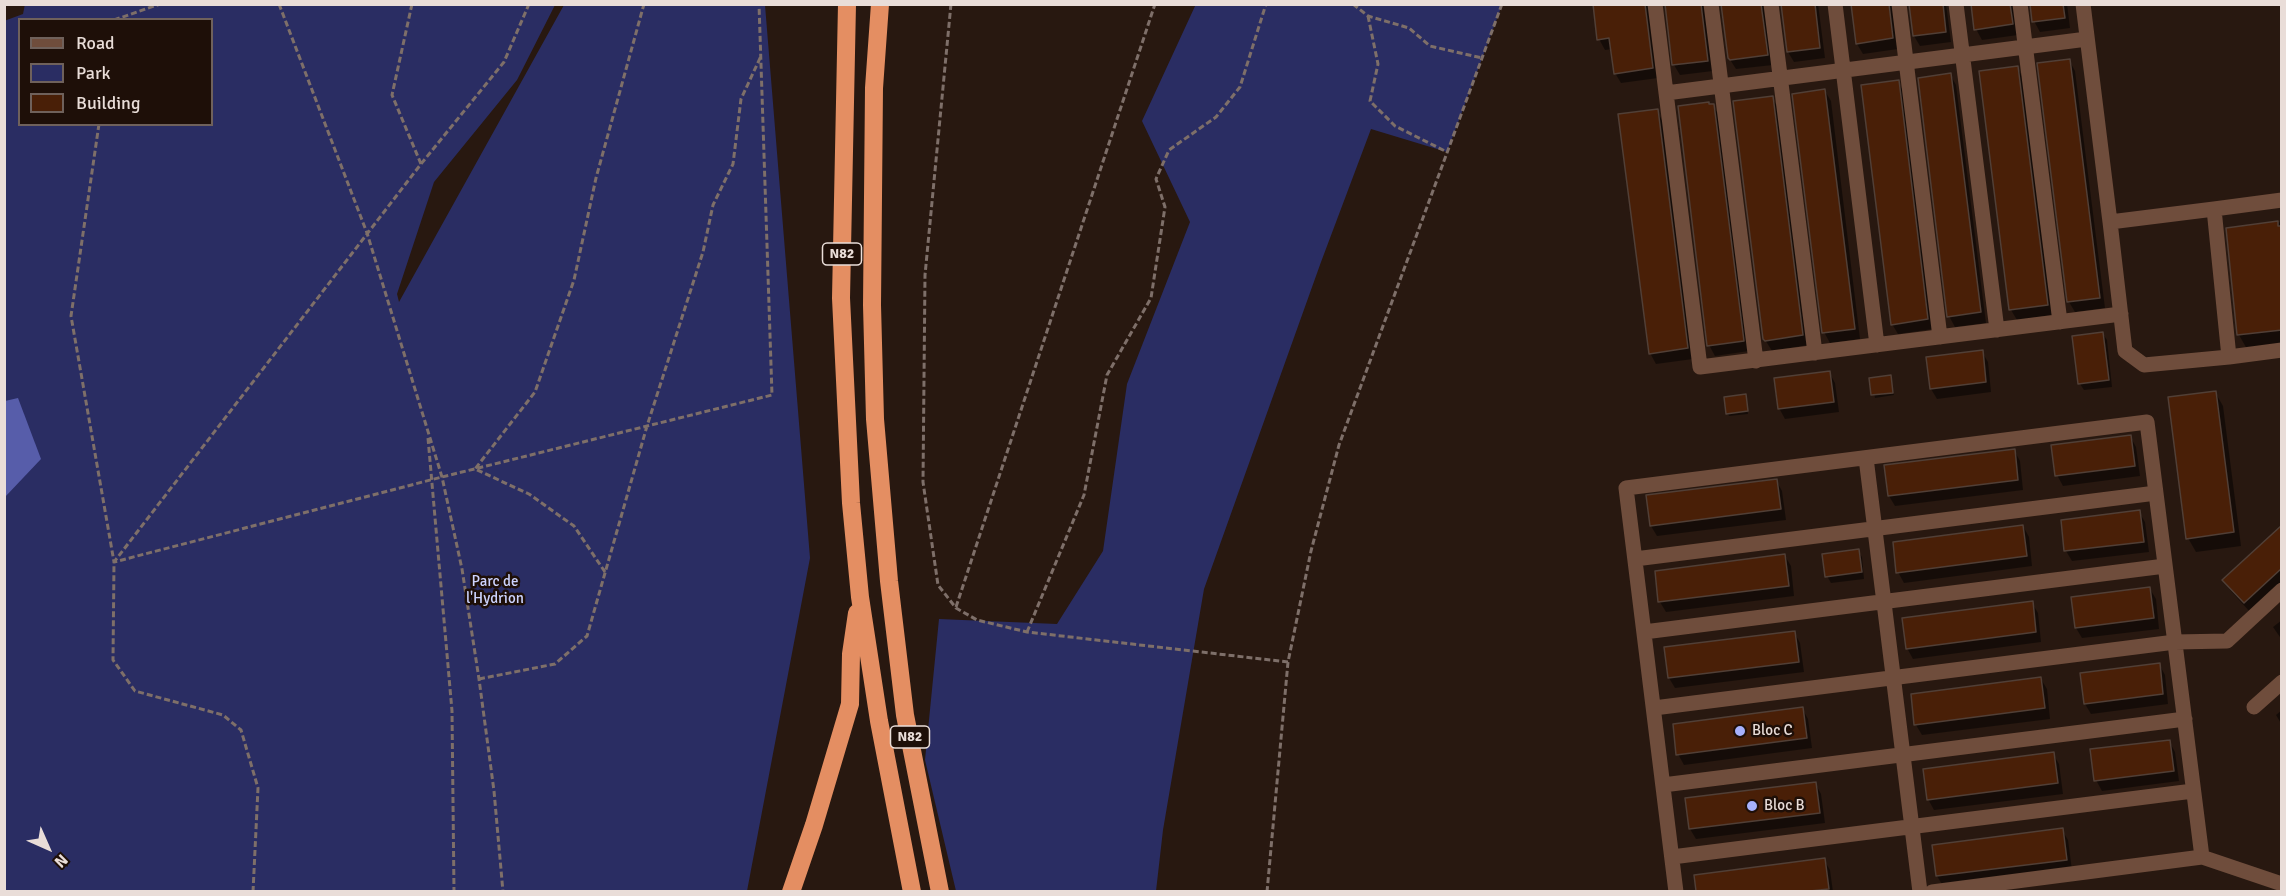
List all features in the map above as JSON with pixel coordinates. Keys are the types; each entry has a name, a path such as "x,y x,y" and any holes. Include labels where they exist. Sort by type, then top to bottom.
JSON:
{"highway":[{"name":"N82","path":"847,4 842,298 851,503 860,597 879,721 912,891"},
{"name":"N82","path":"880,4 874,99 872,305 875,419 889,581 905,715 940,891"},
{"path":"791,891 814,825 850,704 851,654 860,597"}],"lane":[{"path":"1655,4 1700,368 2121,314"},
{"path":"1711,4 1756,360"},
{"path":"1771,4 1815,353"},
{"path":"1835,4 1878,345"},
{"path":"1899,4 1940,337"},
{"path":"1956,4 1997,330"},
{"path":"2020,4 2060,322"},
{"path":"2083,4 2125,351 2144,365 2282,350"},
{"path":"1666,93 2087,39"},
{"path":"2110,222 2282,200"},
{"path":"2214,209 2229,357"},
{"path":"1676,891 1626,488 2147,422 2202,857"},
{"path":"1866,458 1920,891"},
{"path":"1635,559 2156,493"},
{"path":"1644,633 2165,566"},
{"path":"1654,708 2175,642 2227,640 2282,590"},
{"path":"2254,707 2282,682"},
{"path":"1663,785 2185,719"},
{"path":"1672,857 2193,791"},
{"path":"1932,891 2202,857 2282,884"}],"path":[{"path":"120,18 160,4"},
{"path":"279,4 367,233 442,477 462,569 479,679 494,791 503,891"},
{"path":"412,4 392,95 420,164"},
{"path":"114,562 420,164 504,62 529,4"},
{"path":"475,469 535,392 539,381 574,280 596,178 644,4"},
{"path":"114,562 432,479 772,395 759,4"},
{"path":"951,4 925,275 923,482 938,585 956,608 977,620 1027,632 1288,662"},
{"path":"956,608 1155,4"},
{"path":"1027,632 1084,495 1107,375 1151,298 1165,207 1156,179 1169,150 1216,117 1240,87 1266,4"},
{"path":"1353,4 1368,16 1409,28 1430,46 1482,58"},
{"path":"1266,891 1288,662 1311,551 1339,445 1502,4"},
{"path":"1368,16 1378,64 1370,101 1395,126 1447,152"},
{"path":"479,679 555,664 587,636 647,426 703,252 713,205 733,164 741,99 762,56"},
{"path":"99,126 71,316 114,562 113,660 135,691 223,715 241,730 258,788 253,891"},
{"path":"428,430 452,711 454,891"},
{"path":"475,469 529,494 574,526 605,572"}],"green space":[{"name":"Parc de l'Hydrion","path":"25,4 555,5 517,80 434,182 397,294 399,302 564,5 765,5 810,558 747,891 5,891 4,21 23,14"},
{"path":"1196,4 1502,5 1447,152 1371,129 1204,589 1163,830 1156,891 956,891 925,760 939,619 1057,624 1103,551 1127,384 1190,222 1142,121"}],"water":[{"path":"18,398 41,459 5,497 5,401"}],"building":[{"path":"1593,4 1645,4 1653,68 1614,74 1609,38 1597,40"},
{"path":"1665,4 1701,4 1708,61 1672,65"},
{"path":"1721,4 1761,4 1768,55 1730,60 1728,58"},
{"path":"1781,4 1815,4 1820,48 1787,52"},
{"path":"1851,4 1889,4 1893,38 1856,44"},
{"path":"1909,4 1943,4 1946,32 1913,36"},
{"path":"1971,4 2010,4 2013,24 1974,30"},
{"path":"2030,4 2063,4 2065,18 2032,22"},
{"path":"2070,59 2100,298 2067,302 2037,63"},
{"path":"2018,66 2048,305 2009,310 1979,71"},
{"path":"1951,73 1981,312 1947,317 1918,78"},
{"path":"1899,80 1928,319 1891,325 1861,85"},
{"path":"1825,89 1855,329 1822,333 1792,94"},
{"path":"1773,96 1803,335 1765,341 1733,101"},
{"path":"1709,102 1709,104 1714,104 1744,341 1707,346 1678,106"},
{"path":"1658,109 1688,348 1649,354 1618,114"},
{"path":"2278,221 2278,226 2282,226 2282,330 2237,335 2226,228"},
{"path":"2103,332 2109,380 2078,384 2072,336"},
{"path":"1983,350 1986,382 1930,389 1926,357"},
{"path":"1830,371 1834,402 1778,409 1774,378"},
{"path":"1891,375 1893,393 1871,395 1869,378"},
{"path":"2216,391 2234,532 2186,539 2168,397"},
{"path":"1746,394 1748,411 1726,414 1724,397"},
{"path":"2131,435 2135,466 2055,476 2051,445"},
{"path":"2015,449 2018,480 1888,496 1884,465"},
{"path":"1777,479 1781,509 1650,526 1646,495"},
{"path":"2140,510 2144,542 2064,551 2061,520"},
{"path":"2023,525 2027,556 1896,573 1893,542"},
{"path":"2282,525 2282,568 2244,603 2222,580"},
{"path":"1859,549 1862,572 1825,577 1822,554"},
{"path":"1785,554 1789,586 1658,602 1655,571"},
{"path":"2150,587 2154,618 2075,628 2071,597"},
{"path":"2033,601 2036,632 1906,649 1902,618"},
{"path":"1795,631 1799,662 1668,678 1664,647"},
{"path":"2160,663 2163,694 2084,704 2080,673"},
{"path":"2041,677 2045,708 1914,725 1911,694"},
{"name":"Bloc C","path":"1803,707 1807,738 1676,755 1673,724"},
{"path":"2170,740 2174,771 2094,781 2090,749"},
{"path":"2054,752 2058,783 1927,800 1923,769"},
{"name":"Bloc B","path":"1816,782 1820,813 1689,829 1685,798"},
{"path":"2063,828 2067,860 1936,876 1932,845"},
{"path":"1825,858 1829,889 1696,891 1694,875"}],"place":[{"name":"Bloc C","path":"1740,731"},
{"name":"Bloc B","path":"1752,806"}]}
